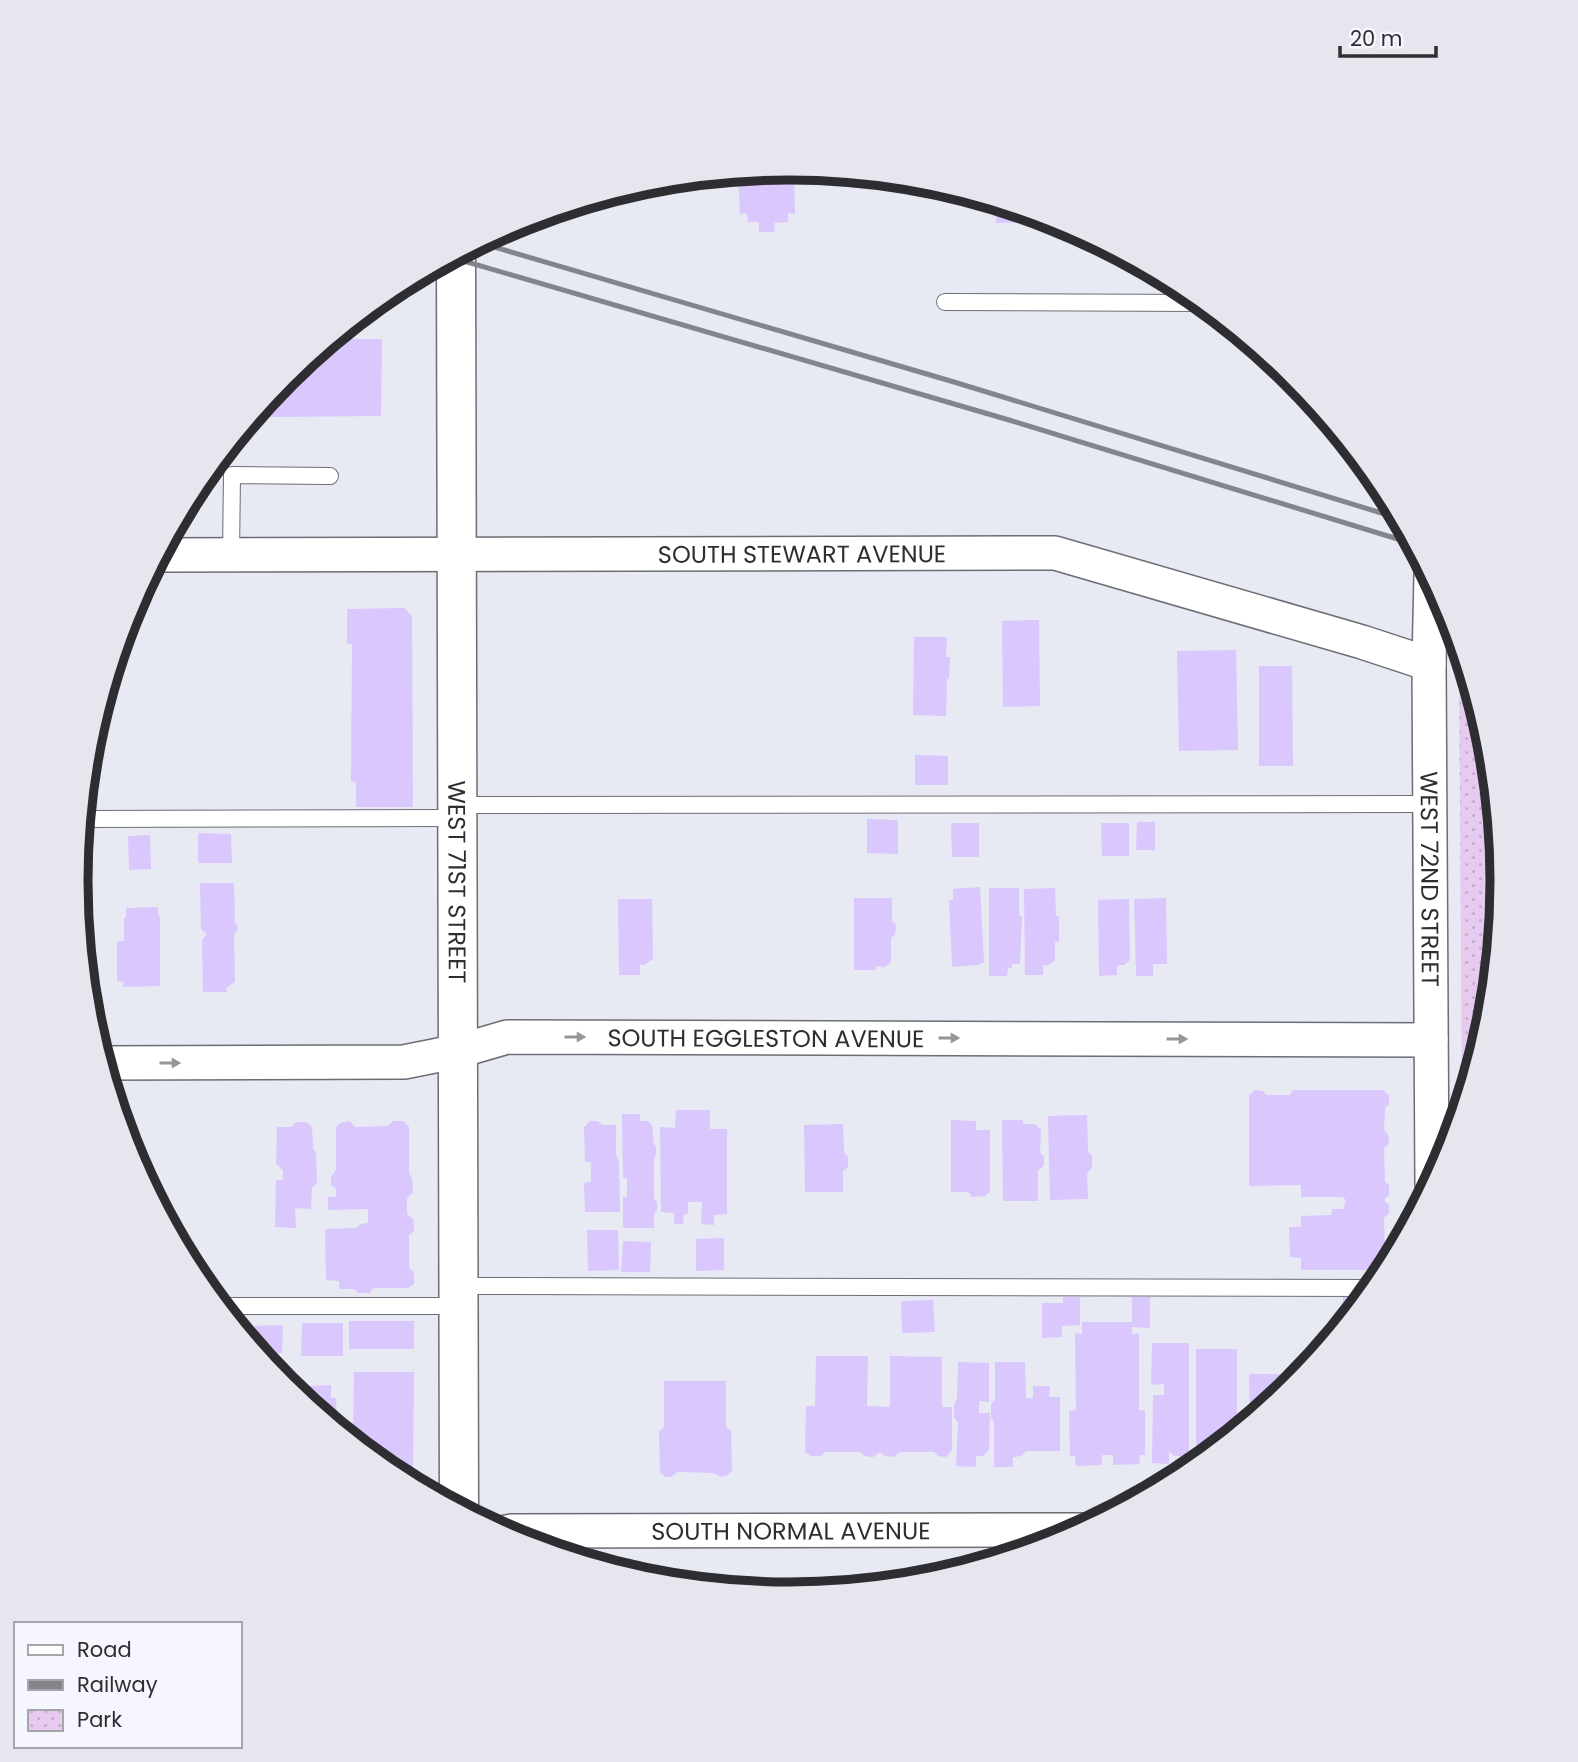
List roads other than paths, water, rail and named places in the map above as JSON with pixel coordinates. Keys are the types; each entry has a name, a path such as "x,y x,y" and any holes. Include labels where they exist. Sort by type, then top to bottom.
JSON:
{"main road":[{"name":"WEST 71ST STREET","path":"456,264 459,1500"}],"street":[{"name":"SOUTH STEWART AVENUE","path":"168,555 1055,553 1429,664"},
{"name":"WEST 72ND STREET","path":"1430,599 1432,1160"},
{"name":"SOUTH EGGLESTON AVENUE","path":"111,1063 404,1062 458,1051 506,1037 1432,1040"},
{"name":"SOUTH NORMAL AVENUE","path":"526,1531 1054,1530"}],"lane":[{"path":"945,302 1186,303"},
{"path":"231,555 232,475 330,476"},
{"path":"91,819 458,811 1430,803"},
{"path":"230,1306 459,1296 1360,1288"}],"railway":[{"path":"492,246 954,382 1387,515"},
{"path":"462,261 1009,420 1402,540"}]}
